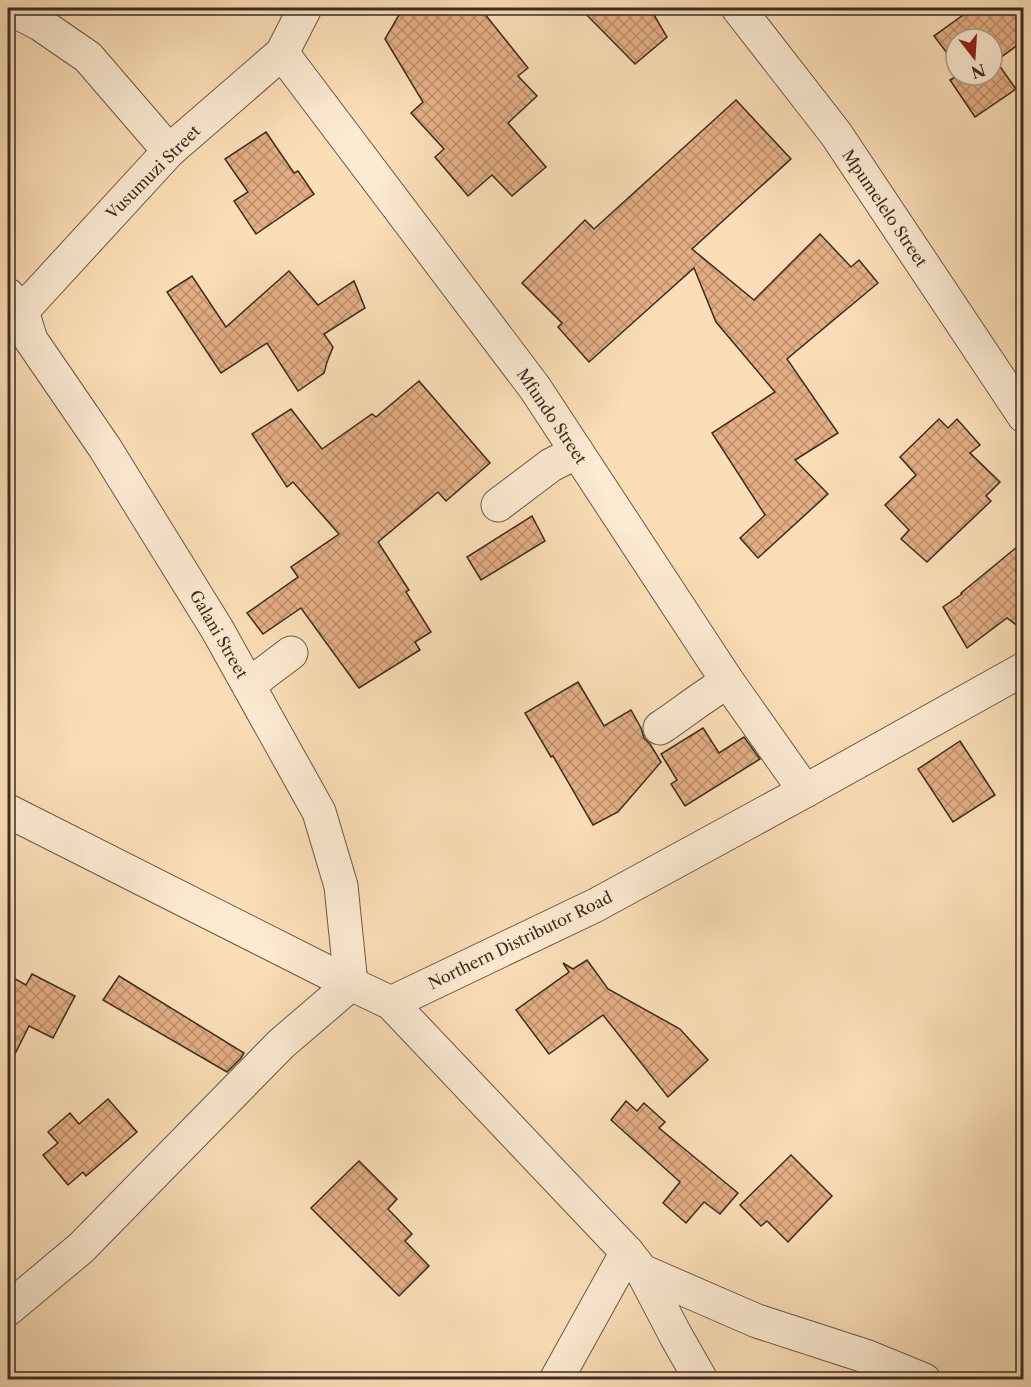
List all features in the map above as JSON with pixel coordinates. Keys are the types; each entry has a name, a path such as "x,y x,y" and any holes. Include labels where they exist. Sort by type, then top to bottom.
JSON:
{"street":[{"path":"9,8 40,24 88,57 169,151"},
{"name":"Vusumuzi Street","path":"15,303 169,151 282,53 305,8"},
{"name":"Mpumelelo Street","path":"738,8 836,134 1023,416"},
{"name":"Mfundo Street","path":"282,53 535,388 728,682 805,791"},
{"name":"Galani Street","path":"15,303 31,340 105,448 218,629 319,812 341,886 351,984"},
{"path":"498,505 551,465 577,452"},
{"path":"250,686 291,653"},
{"name":"Northern Distributor Road","path":"391,1003 596,905 1023,669"},
{"path":"660,728 708,692 728,682"},
{"path":"8,811 391,1003 635,1261 701,1380"},
{"path":"8,1309 81,1248 281,1044 351,984"},
{"path":"556,1380 635,1261"},
{"path":"635,1261 757,1321 868,1357 924,1380"}],"building":[{"path":"403,8 480,8 528,68 518,76 537,96 508,123 546,167 512,196 492,175 468,196 435,157 444,149 411,113 423,102 385,39"},
{"path":"580,8 650,8 667,37 635,64"},
{"path":"973,8 1023,8 1023,41 1004,55 1004,27 947,27"},
{"path":"944,29 944,49 934,36"},
{"path":"1004,72 1016,89 975,117 955,87 1004,87"},
{"path":"736,100 791,159 692,249 754,300 820,234 851,267 859,260 878,283 787,359 838,433 795,460 828,494 758,558 740,538 765,515 712,433 775,392 716,322 694,268 589,362 558,327 562,323 522,283 585,220 594,229"},
{"path":"266,132 294,173 298,171 314,194 256,234 234,201 248,192 225,159"},
{"path":"289,271 318,305 354,281 365,308 324,334 333,347 324,373 298,391 267,343 221,373 167,292 192,276 226,327"},
{"path":"419,381 490,463 446,501 438,492 378,542 409,590 406,592 431,632 415,642 420,650 359,688 301,608 263,634 247,613 298,577 291,567 339,534 293,482 287,487 252,434 291,409 322,449 372,414 376,417"},
{"path":"939,419 948,428 957,419 980,445 970,453 1000,482 986,496 991,501 927,562 901,539 909,530 885,505 916,475 900,457"},
{"path":"532,516 545,541 481,580 467,557"},
{"path":"1023,542 1023,630 1007,618 967,648 943,607 962,594"},
{"path":"578,682 604,726 631,710 644,738 661,762 618,812 593,825 525,713"},
{"path":"703,728 719,753 744,737 760,759 685,806 671,784 677,780 661,754"},
{"path":"960,741 995,795 953,822 918,769"},
{"path":"587,960 608,989 680,1029 708,1060 668,1097 603,1015 549,1054 516,1010 569,972 563,963 573,969"},
{"path":"32,974 75,996 53,1038 29,1026 8,1068 8,975 26,985"},
{"path":"119,976 244,1053 241,1058 227,1072 103,1000"},
{"path":"108,1099 137,1132 86,1176 83,1172 68,1185 43,1155 58,1143 48,1132 70,1113 79,1124"},
{"path":"626,1101 637,1111 644,1103 665,1122 659,1128 738,1193 720,1214 704,1202 686,1223 663,1203 680,1182 611,1120"},
{"path":"791,1155 832,1196 788,1242 767,1221 761,1226 740,1205"},
{"path":"359,1161 397,1199 388,1209 412,1234 405,1241 429,1266 399,1296 311,1208"}]}
